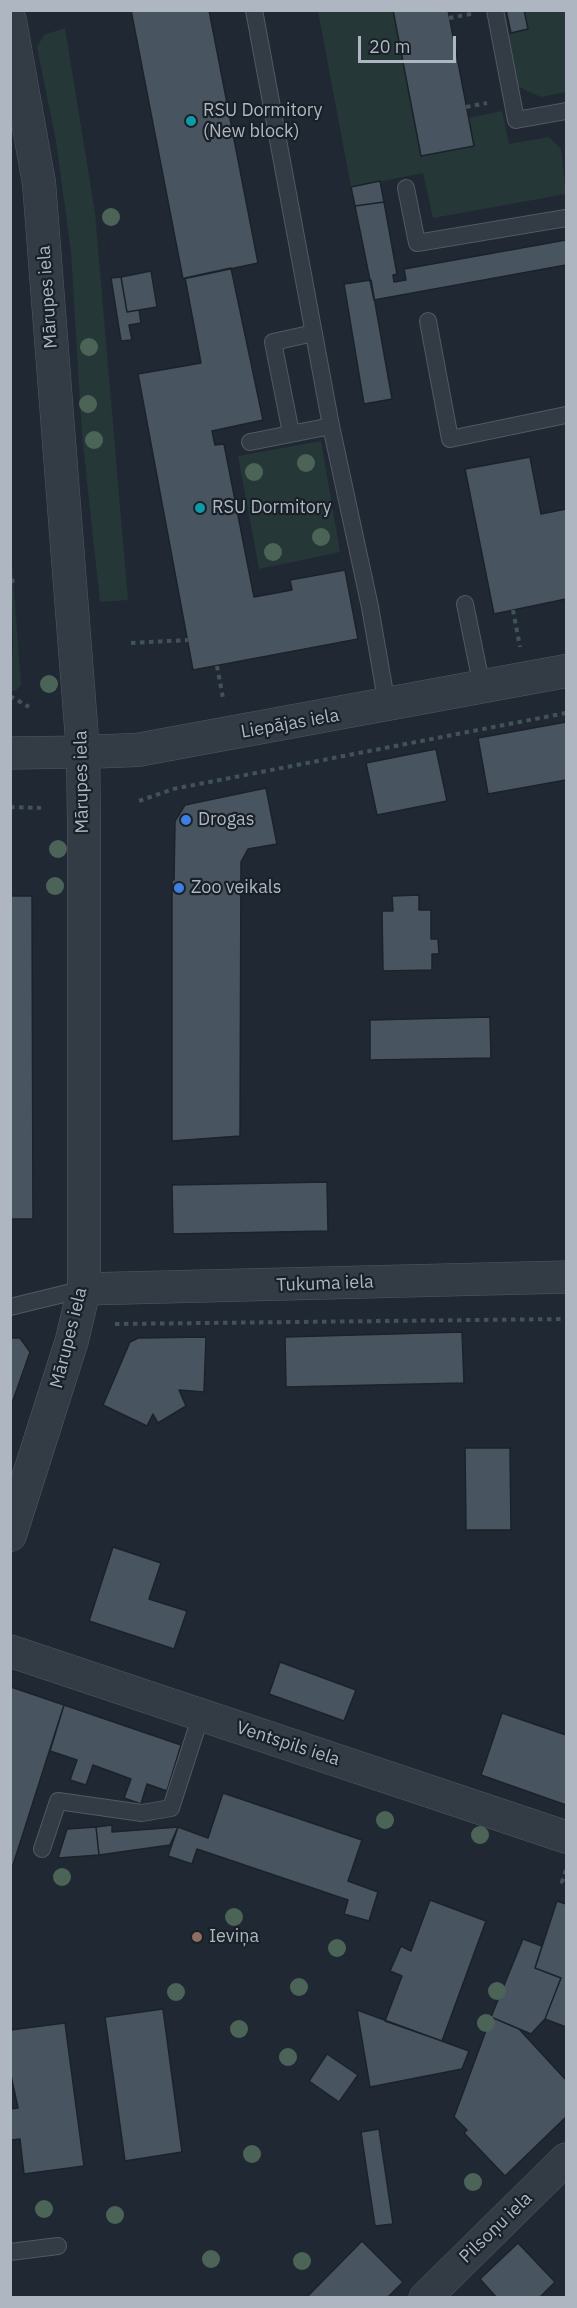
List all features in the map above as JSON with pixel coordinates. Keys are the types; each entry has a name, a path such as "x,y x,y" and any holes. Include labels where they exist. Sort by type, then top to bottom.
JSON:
{"street":[{"name":"Mārupes iela","path":"10,21 39,183 83,752 84,1289 72,1340 10,1535"},
{"name":"Liepājas iela","path":"10,753 137,750 567,671"},
{"name":"Tukuma iela","path":"84,1289 567,1277"},
{"name":"Ventspils iela","path":"10,1651 567,1836"},
{"name":"Pilsoņu iela","path":"425,2298 567,2159"}],"lane":[{"path":"254,10 331,426 370,607 387,705"},
{"path":"495,10 516,120 567,111"},
{"path":"406,188 417,243 567,218"},
{"path":"428,321 450,439 567,415"},
{"path":"291,433 273,342 314,333"},
{"path":"250,442 331,426"},
{"path":"465,604 482,687"},
{"path":"10,1307 84,1289"},
{"path":"42,1849 58,1801 142,1813 171,1808 201,1715"},
{"path":"10,2252 58,2246"}],"path":[{"path":"10,580 18,580"},
{"path":"513,610 521,656"},
{"path":"131,643 188,640"},
{"path":"217,666 223,698"},
{"path":"10,696 29,706"},
{"path":"139,801 173,789 567,713"},
{"path":"10,807 41,808"},
{"path":"115,1324 567,1320"},
{"path":"567,1870 562,1882 567,1883"}],"shaded area":[{"path":"318,11 393,11 421,156 473,146 468,118 502,111 509,144 549,137 561,149 566,194 433,218 423,173 351,187"},
{"path":"524,11 566,11 566,92 541,97 517,86 507,39 511,33 528,29"},
{"path":"65,28 95,213 128,600 100,602 82,435 71,252 56,141 37,47 44,35"},
{"path":"321,441 340,552 259,569 238,456"},
{"path":"11,550 21,685 15,691 10,690 13,646"}],"building":[{"name":"RSU Dormitory (New block)","path":"131,10 209,10 258,263 183,279"},
{"path":"393,10 448,10 474,146 421,156"},
{"path":"506,10 524,10 528,29 511,33"},
{"path":"380,181 384,202 355,206 351,187"},
{"path":"384,202 397,274 393,275 394,282 406,280 404,269 566,240 566,265 374,300 355,206"},
{"name":"RSU Dormitory","path":"231,268 263,420 212,431 215,445 224,444 254,597 292,590 290,580 345,570 358,639 193,670 138,374 201,363 185,278"},
{"path":"151,271 157,307 127,312 121,277"},
{"path":"121,277 127,312 139,310 141,323 129,325 132,340 121,341 111,278"},
{"path":"371,280 392,399 364,404 344,284"},
{"path":"530,457 541,514 566,509 566,599 494,614 465,469"},
{"path":"566,722 566,780 488,794 478,738"},
{"path":"436,749 447,801 377,815 366,763"},
{"path":"266,788 277,844 248,849 241,862 240,1136 172,1141 172,880 174,880 175,821 185,805"},
{"path":"419,895 419,910 431,910 431,939 438,939 439,954 432,954 432,970 383,971 382,911 393,911 392,896"},
{"path":"10,896 32,896 33,1219 10,1219"},
{"path":"490,1017 491,1058 370,1060 370,1020"},
{"path":"327,1182 328,1231 173,1234 172,1185"},
{"path":"462,1332 464,1383 286,1387 285,1337"},
{"path":"206,1337 204,1392 179,1390 186,1406 158,1423 153,1414 147,1426 103,1405 130,1342 138,1338"},
{"path":"10,1338 20,1338 30,1352 10,1409"},
{"path":"465,1448 510,1448 511,1530 466,1530"},
{"path":"113,1547 161,1563 149,1599 187,1611 174,1649 89,1621"},
{"path":"280,1662 356,1690 344,1721 269,1694"},
{"path":"11,1687 64,1705 13,1865 10,1865"},
{"path":"64,1705 181,1745 167,1791 147,1784 141,1804 124,1798 131,1779 93,1765 86,1785 70,1780 77,1760 50,1751"},
{"path":"502,1713 566,1735 566,1805 481,1775"},
{"path":"223,1793 362,1840 348,1881 378,1892 369,1921 344,1914 348,1900 197,1849 192,1864 168,1856 178,1827 208,1838"},
{"path":"112,1825 112,1832 178,1827 170,1845 99,1855 96,1827"},
{"path":"96,1827 99,1855 58,1858 67,1829"},
{"path":"430,1900 486,1921 442,2041 385,2021 402,1976 390,1971 401,1946 411,1951"},
{"path":"557,1901 566,1904 566,2027 545,2019 561,1978 535,1968"},
{"path":"523,1939 542,1946 535,1968 561,1978 545,2019 531,2034 491,2017"},
{"path":"163,2009 182,2152 125,2161 105,2017"},
{"path":"357,2010 469,2051 462,2069 370,2087"},
{"path":"491,2017 519,2029 566,2080 566,2117 505,2176 464,2133 467,2130 454,2117"},
{"path":"65,2023 84,2166 24,2174 20,2139 12,2140 10,2144 10,2109 18,2108 10,2071 10,2030"},
{"path":"327,2054 358,2075 339,2102 309,2081"},
{"path":"379,2129 393,2224 375,2226 361,2132"},
{"path":"362,2241 403,2282 387,2298 306,2298"},
{"path":"518,2243 555,2282 539,2298 497,2298 480,2279"}],"place":[{"name":"RSU Dormitory (New block)","path":"191,121"},
{"name":"RSU Dormitory","path":"200,508"},
{"name":"Drogas","path":"186,820"},
{"name":"Zoo veikals","path":"179,888"},
{"name":"Ieviņa","path":"197,1937"}]}
